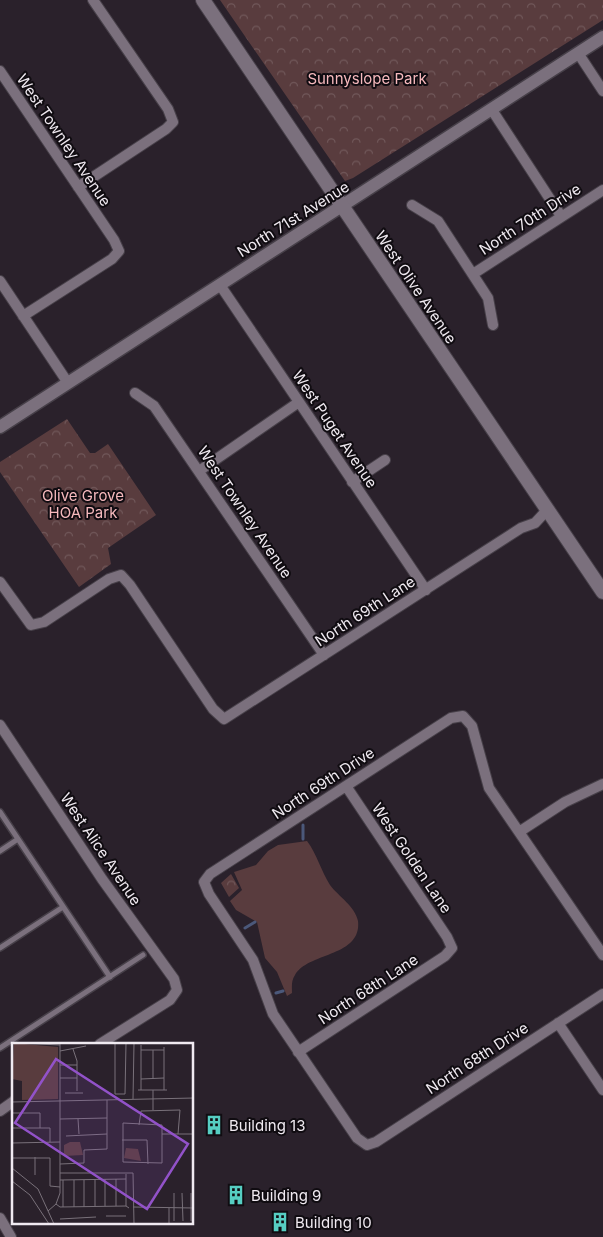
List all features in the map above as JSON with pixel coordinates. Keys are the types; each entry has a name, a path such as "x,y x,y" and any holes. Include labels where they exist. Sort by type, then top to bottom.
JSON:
{"main road":[{"name":"West Olive Avenue","path":"203,0 603,592"}],"street":[{"path":"78,187 166,129 172,122 168,109 93,0"},
{"name":"North 71st Avenue","path":"0,427 220,284 343,207 603,37"},
{"path":"578,53 603,91"},
{"name":"West Townley Avenue","path":"0,71 114,240 118,251 112,259 24,316"},
{"path":"492,110 561,216"},
{"name":"North 70th Drive","path":"472,274 603,190"},
{"path":"412,205 438,221 488,298 493,325"},
{"path":"0,281 68,382"},
{"name":"West Puget Avenue","path":"220,284 426,590"},
{"name":"West Townley Avenue","path":"135,393 154,406 324,655"},
{"path":"199,471 299,402"},
{"path":"352,482 385,460"},
{"name":"North 69th Lane","path":"0,582 32,625 44,622 109,579 121,575 130,585 213,709 224,719 521,528 531,516 548,509"},
{"name":"North 69th Drive","path":"298,1052 273,1014 253,960 208,894 204,882 210,874 450,718 463,716 472,726 489,788 519,832"},
{"name":"West Alice Avenue","path":"0,725 102,879 174,979 177,990 170,1000 102,1043"},
{"path":"603,784 565,802 519,832 603,955"},
{"name":"West Golden Lane","path":"346,786 447,937 452,948"},
{"name":"North 68th Lane","path":"298,1052 445,956 452,948"},
{"name":"North 68th Drive","path":"298,1052 357,1138 368,1145 376,1142 603,994"},
{"path":"558,1023 603,1090"},
{"path":"0,1111 12,1102"},
{"path":"0,1218 11,1237"}],"lane":[{"path":"0,812 110,976"},
{"path":"0,851 18,839"},
{"path":"0,948 64,907"},
{"path":"0,1048 143,955"}],"green space":[{"name":"Sunnyslope Park","path":"220,0 603,0 603,20 353,178 345,181"},
{"name":"Olive Grove HOA Park","path":"67,419 90,453 95,453 108,444 156,515 108,548 111,564 79,587 0,472 0,462"},
{"path":"307,841 314,851 330,885 354,911 358,921 357,933 352,941 343,948 302,968 293,980 292,993 287,996 277,972 265,958 257,922 236,910 230,901 242,890 234,872 256,865 268,851 278,845"},
{"path":"231,874 239,888 229,897 221,883"}],"waterway":[{"path":"303,825 303,839"},
{"path":"245,928 255,922"},
{"path":"276,993 283,991"}],"place":[{"name":"Building 13","path":"214,1125"},
{"name":"Building 9","path":"236,1195"},
{"name":"Building 10","path":"280,1222"}]}
